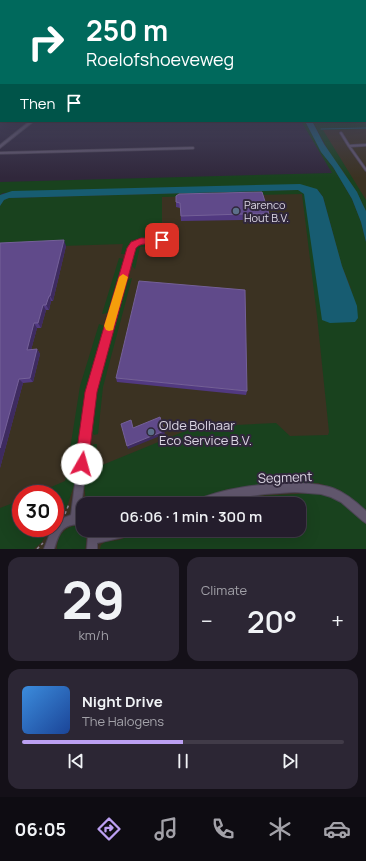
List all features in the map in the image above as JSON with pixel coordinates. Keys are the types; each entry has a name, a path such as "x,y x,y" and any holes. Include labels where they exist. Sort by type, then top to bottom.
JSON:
{"street":[{"path":"0,146 25,127"},
{"path":"81,497 91,392 132,248 134,244 141,241 162,240"},
{"name":"Segment","path":"217,497 238,492 321,488 329,490 342,498 366,518"},
{"path":"47,545 56,530 66,520 76,519"}],"lane":[{"path":"341,133 366,170"},
{"path":"349,146 366,145"},
{"path":"0,153 193,148"}],"path":[{"path":"37,549 47,545"}],"shaded area":[{"path":"366,128 366,220 320,129"},
{"path":"299,187 315,193 366,311 366,549 0,549 0,199"}],"green space":[{"path":"304,127 308,127 321,152 333,167 352,199 361,222 366,242 366,513 340,490 318,483 228,489 203,497 85,497 84,483 87,451 94,444 97,444 95,468 195,427 276,423 290,436 328,435 329,432 317,316 302,194 162,197 162,239 131,240 128,251 125,254 121,254 123,244 0,248 0,206 4,200 9,198 298,190 304,194 353,293 342,266 323,197 317,189 3,193 0,195 0,182 332,173"},
{"path":"315,127 366,127 366,129 323,130 366,200 366,211 357,192 333,159"},
{"path":"162,242 162,246 140,247 135,269 130,264 135,247 144,243"},
{"path":"119,258 124,259 125,262 111,309 108,313 102,314"},
{"path":"132,278 103,387 98,434 94,435 90,430 94,394 125,281"},
{"path":"99,324 104,326 105,329 87,390 78,456 75,461 68,462 80,386"},
{"path":"67,473 74,475 75,482 67,507 64,510 64,485 56,485 65,481"},
{"path":"316,493 331,497 349,509 366,524 366,549 100,549 101,545 105,542 127,537 306,537 306,497 240,497"},
{"path":"12,503 12,537 44,537 42,542 34,549 0,549 0,508"},
{"path":"76,526 76,537 86,537 85,549 57,549 59,537 64,537 64,531 70,527"}],"water":[{"path":"308,127 315,127 324,144 357,192 366,211 366,242 361,222 352,199 333,167 321,152"},
{"path":"300,184 317,189 323,197 342,266 357,306 358,318 355,322 330,323 322,320 304,194 298,190 9,198 4,200 0,206 0,195 12,191"}],"building":[{"path":"262,192 269,214 249,214 250,217 245,217 244,214 181,216 180,203 176,202 176,196 179,194"},
{"path":"64,240 50,296 46,305 43,305 38,323 34,323 27,350 37,349 30,378 19,379 0,448 0,243"},
{"path":"139,281 245,290 247,391 116,378"},
{"path":"160,417 164,431 127,446 121,424 131,420 133,428"}],"waterway":[{"path":"321,129 366,128"}],"slow traffic":[{"path":"109,326 123,277"}],"place":[{"name":"Parenco Hout B.V.","path":"236,211"},
{"name":"Olde Bolhaar Eco Service B.V.","path":"151,432"}],"route":[{"path":"82,464 91,392 132,248 134,244 141,241 162,240"}]}
